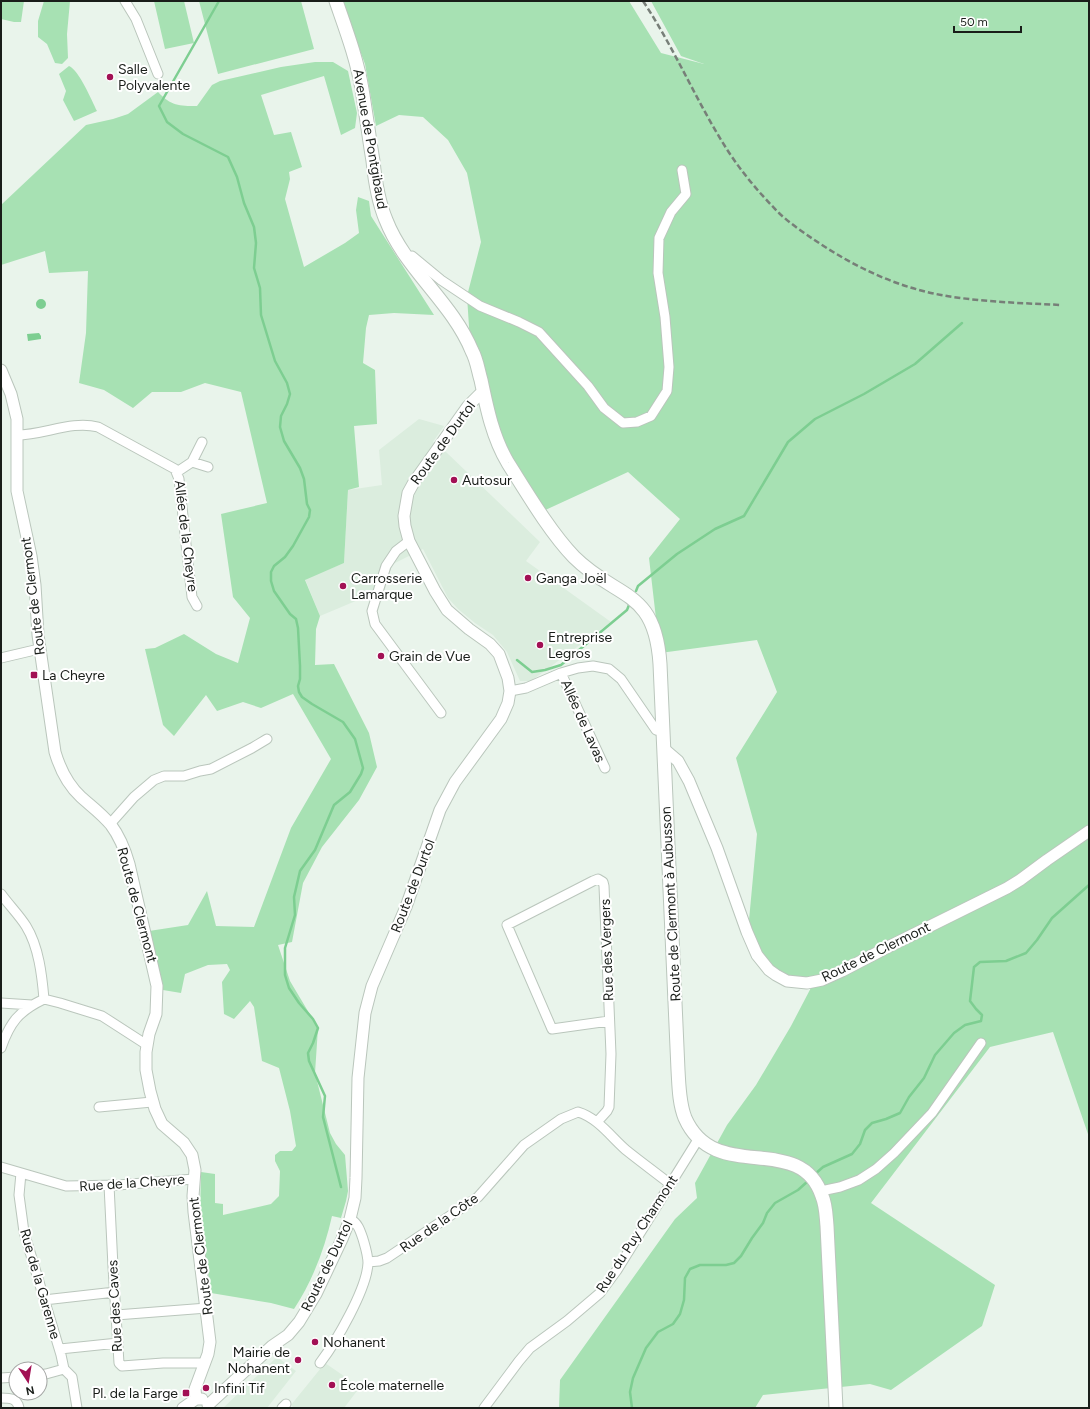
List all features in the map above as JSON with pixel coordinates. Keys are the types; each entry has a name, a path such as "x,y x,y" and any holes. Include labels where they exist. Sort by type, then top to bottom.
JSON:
{"main road":[{"name":"Avenue de Pontgibaud","path":"336,1 360,77 375,180 380,205 388,226 407,258 465,336 475,358 479,372"},
{"name":"Route de Clermont à Aubusson","path":"479,372 491,424 501,450 520,482 562,543 583,565 637,602 650,619 656,634 659,649 679,1088 682,1106 685,1117 693,1131 708,1145 725,1153 738,1156 778,1160 794,1164 810,1176 821,1191 825,1207 827,1226 836,1408"}],"street":[{"path":"125,1 136,19 158,74"},
{"path":"407,258 412,256 441,280 480,306 539,332 588,386 604,408 623,423 637,422 651,416 667,390 669,366 658,273 659,238 671,212 686,194 682,170"},
{"name":"Route de Clermont","path":"2,372 15,406 18,491 31,556 35,585 39,649 54,748 59,764 74,789 110,824 118,835 124,848 156,976 158,996 156,1014 149,1034 145,1058 152,1102 162,1124 184,1144 191,1152 194,1160 195,1170 192,1196 210,1342 208,1354 195,1389 196,1399"},
{"name":"Route de Durtol","path":"208,1406 272,1346 288,1335 298,1322 316,1294 350,1219 355,1198 358,1078 365,1013 372,986 406,907 440,810 456,781 501,719 508,703 510,691 504,666 499,654 490,644 469,629 447,610 435,591 409,541 404,516 408,493 414,482 468,406 483,392"},
{"name":"Allée de la Cheyre","path":"17,435 30,435 78,425 92,425 172,467 177,472 179,479 192,597 198,606"},
{"path":"177,472 192,462 202,442"},
{"path":"192,462 208,467"},
{"path":"409,541 396,551 386,566 372,611 375,624 441,713"},
{"path":"1,658 39,649"},
{"path":"510,691 526,688 561,673 578,668 593,666 609,669 621,679 656,730 662,731"},
{"name":"Allée de Lavas","path":"561,673 605,768"},
{"path":"110,824 134,796 154,780 164,776 184,776 200,770 211,769 267,739"},
{"name":"Route de Clermont","path":"664,749 678,761 688,781 717,848 747,932 757,955 772,973 782,979 793,982 814,982 842,971 1007,888 1089,831"},
{"name":"Rue des Vergers","path":"597,1122 609,1107 611,1054 604,886 603,882 598,879 507,926 552,1029 609,1021"},
{"path":"1,894 26,927 33,941 42,977 44,999"},
{"path":"1,1048 6,1032 11,1024 32,1005 44,999 102,1016 147,1045"},
{"path":"1,1003 32,1005"},
{"path":"821,1191 840,1187 859,1180 876,1169 894,1153 932,1113 981,1043"},
{"path":"99,1107 152,1102"},
{"name":"Rue de la Côte","path":"368,1262 379,1262 387,1258 478,1197 524,1144 561,1120 578,1112 585,1114 597,1122 626,1150 670,1184"},
{"name":"Rue du Puy Charmont","path":"484,1408 530,1348 567,1321 600,1293 699,1138"},
{"name":"Rue de la Cheyre","path":"1,1167 66,1186 84,1187 194,1179"},
{"name":"Rue de la Garenne","path":"20,1173 19,1195 24,1232 60,1349 64,1369 72,1377 77,1408"},
{"name":"Rue des Caves","path":"109,1185 119,1362 122,1366 163,1363 205,1363"},
{"path":"320,1363 354,1306 366,1274 368,1262 360,1232 356,1222 350,1219"},
{"path":"44,1300 114,1292"},
{"path":"116,1315 207,1308"},
{"path":"60,1349 118,1343"},
{"path":"48,1373 64,1369"},
{"path":"1,1398 13,1399 18,1402 19,1408"},
{"path":"183,1408 196,1399 204,1400 208,1406"}],"shaded area":[{"path":"1,1 24,1 21,22 1,19"},
{"path":"44,1 70,1 67,34 68,58 62,64 55,63 47,44 38,37 38,21"},
{"path":"154,1 184,1 194,43 165,49"},
{"path":"199,1 301,1 314,49 218,74"},
{"path":"341,1 629,1 661,53 704,64 681,56 651,1 1089,1 1089,1137 1053,1032 990,1047 871,1203 995,1285 982,1326 891,1390 870,1384 763,1395 755,1408 559,1408 560,1380 675,1219 697,1198 695,1183 727,1125 756,1085 791,1026 814,982 799,983 769,971 748,931 757,834 736,758 777,692 757,640 660,653 649,558 680,519 628,472 541,512 499,447 470,342 467,296 481,242 467,173 448,140 423,117 399,115 376,126 365,64"},
{"path":"315,62 333,62 348,71 357,113 355,128 341,135 324,76 261,95 274,135 291,132 302,167 289,172 290,179 285,199 304,267 359,233 356,210 358,197 369,201 371,216 434,315 394,313 369,315 366,328 363,363 375,370 377,424 354,426 359,487 348,490 344,563 305,580 320,616 316,629 315,665 334,664 369,733 377,767 359,800 322,847 303,883 292,942 278,945 290,981 318,1028 315,1073 330,1133 336,1144 345,1155 348,1191 341,1218 332,1216 326,1240 317,1264 307,1288 294,1309 271,1303 211,1293 200,1218 201,1172 215,1174 215,1203 223,1204 223,1215 271,1204 279,1196 280,1171 275,1161 275,1155 280,1151 292,1151 296,1146 290,1111 279,1068 262,1061 254,1007 250,1001 234,1019 224,1014 222,982 230,970 227,964 208,965 185,974 181,993 163,990 149,931 188,925 207,891 216,926 254,927 291,828 331,759 293,694 261,708 243,702 217,711 206,695 174,736 163,725 145,649 155,648 184,634 216,654 238,663 250,618 233,597 221,514 267,503 241,392 205,383 181,392 152,392 133,408 104,390 79,383 86,333 88,271 49,273 45,251 1,265 1,205 86,125 128,114 158,92 171,103 185,106 197,106 212,85 220,81 281,67"},
{"path":"69,66 81,79 97,111 74,121 63,100 66,91 59,74"},
{"path":"39,299 43,299 45,300 45,308 39,309 36,306 36,302"},
{"path":"39,333 41,339 28,341 27,334"},
{"path":"419,419 444,426 433,442 446,452 540,542 526,561 611,622 531,681 520,681 507,652 493,635 475,623 458,609 448,598 423,549 393,564 388,576 384,593 370,595 320,616 305,579 344,563 348,490 382,485 379,450"},
{"path":"277,1357 296,1371 267,1408 223,1408"},
{"name":"École maternelle","path":"325,1363 360,1387 344,1408 294,1408 291,1405"}],"waterway":[{"path":"219,1 159,106 167,122 183,134 228,157 237,177 244,203 254,227 256,243 254,268 260,288 261,315 275,361 287,383 290,394 281,416 280,427 284,441 300,468 304,479 307,504 310,510 309,517 293,546 285,557 274,566 271,572 271,581 274,591 290,614 296,619 298,628 300,666 300,679 298,686 299,692 302,697 312,704 343,722 355,739 363,768 350,792 334,805 315,850 300,871 294,897 295,915 285,948 285,975 289,988 299,1003 313,1019 318,1028 308,1053 309,1061 325,1096 323,1117 341,1187"},
{"path":"636,591 638,586 677,554 715,529 744,516 788,442 815,419 864,394 915,364 962,323"},
{"path":"517,660 532,672 561,665 627,610 629,605"},
{"path":"814,1175 823,1167 852,1154 860,1144 865,1130 872,1123 900,1113 909,1097 924,1078 935,1055 954,1033 965,1025 981,1021 982,1015 970,1001 974,967 980,962 1006,961 1026,953 1052,918 1089,885"},
{"path":"632,1408 630,1392 633,1378 646,1348 658,1332 673,1324 680,1314 684,1300 685,1278 690,1269 700,1265 726,1265 734,1263 741,1256 763,1223 767,1213 775,1203 798,1190 808,1181"}],"railway":[{"path":"643,1 655,19 706,114 734,160 746,176 780,214 811,238 860,267 891,281 924,291 971,299 1061,305"}],"place":[{"name":"Salle Polyvalente","path":"110,77"},
{"name":"Autosur","path":"454,480"},
{"name":"Ganga Joël","path":"528,578"},
{"name":"Carrosserie Lamarque","path":"343,586"},
{"name":"Entreprise Legros","path":"540,645"},
{"name":"Grain de Vue","path":"381,656"},
{"name":"La Cheyre","path":"34,675"},
{"name":"Nohanent","path":"315,1342"},
{"name":"Mairie de Nohanent","path":"298,1360"},
{"name":"École maternelle","path":"332,1385"},
{"name":"Infini Tif","path":"206,1388"},
{"name":"Pl. de la Farge","path":"186,1393"}]}
